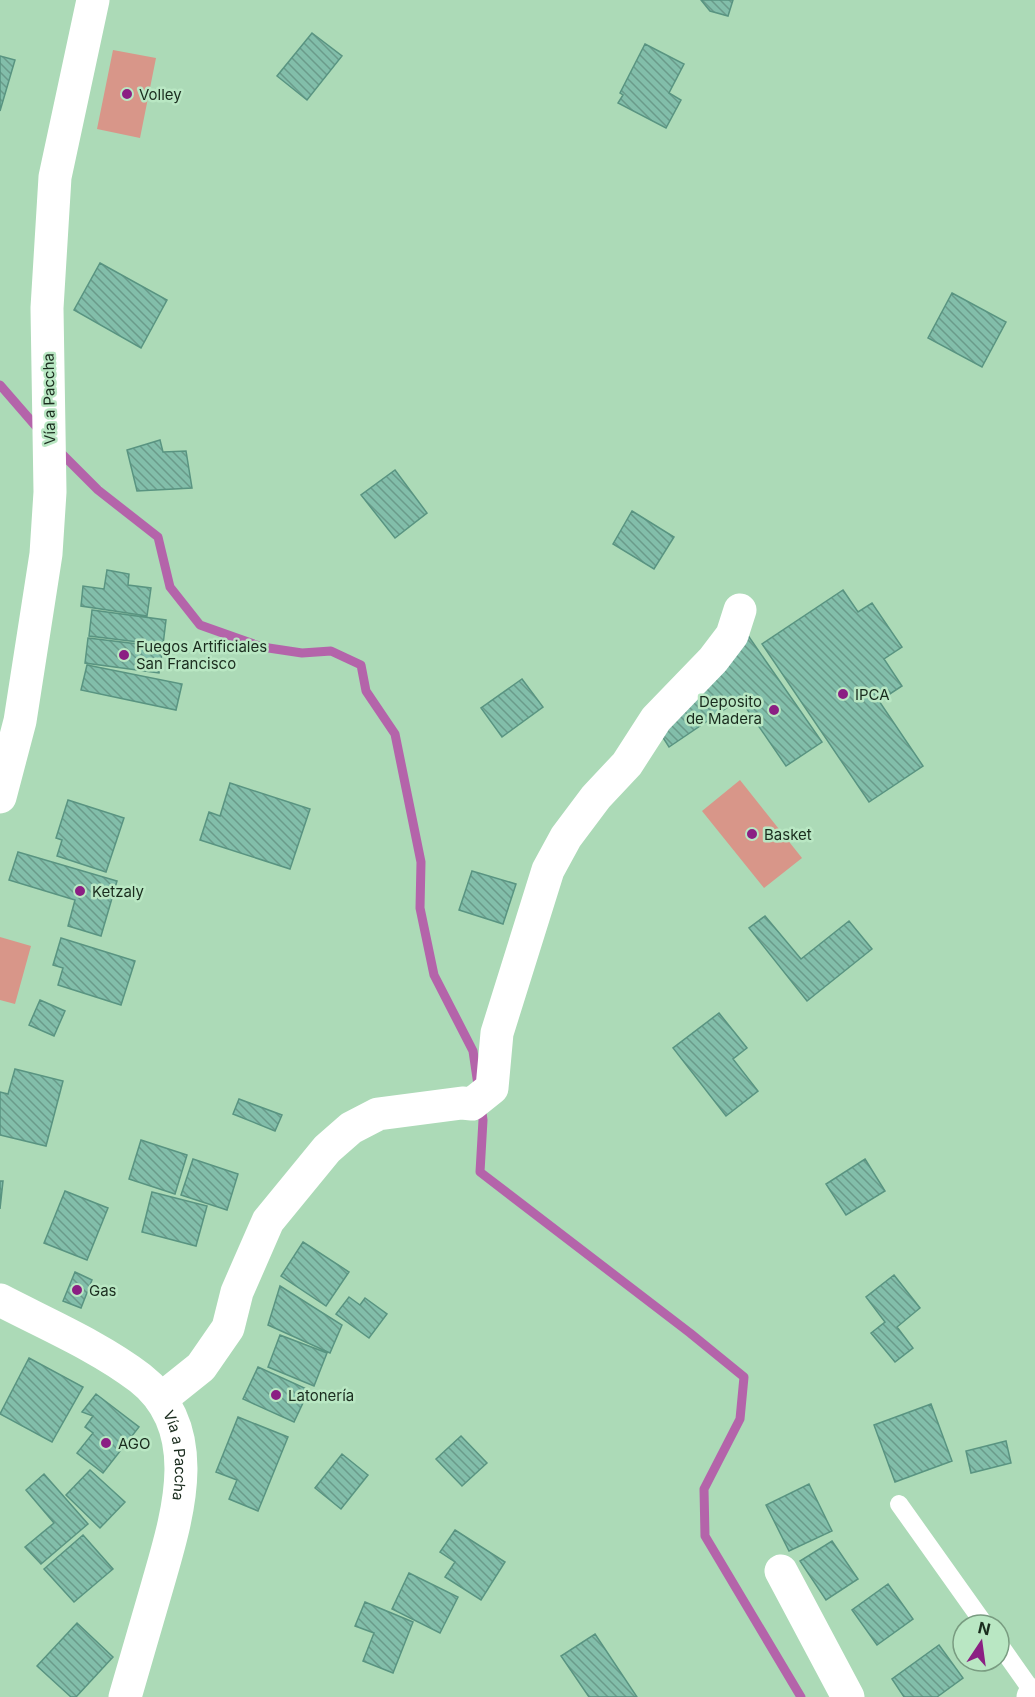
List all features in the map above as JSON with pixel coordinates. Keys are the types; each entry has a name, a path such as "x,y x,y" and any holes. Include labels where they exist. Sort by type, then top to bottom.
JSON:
{"main road":[{"name":"Vía a Paccha","path":"0,797 20,721 46,554 50,492 47,308 55,177 93,0"},
{"path":"161,1400 201,1367 228,1328 237,1292 267,1221 327,1149 351,1128 378,1114 462,1103 482,1096 497,1033 548,870 566,837 596,797 627,764 656,719 713,660 732,635 740,610"},
{"name":"Vía a Paccha","path":"0,1300 105,1356 140,1379 161,1400 172,1421 182,1463 179,1511 125,1697"},
{"path":"781,1571 848,1697"}],"lane":[{"path":"899,1504 976,1613"},
{"path":"1011,1662 1034,1696"}],"shaded area":[{"name":"Volley","path":"113,50 156,58 140,138 97,129"},
{"name":"Basket","path":"740,780 802,858 764,888 702,811"},
{"path":"0,937 31,946 15,1004 0,1000"}],"building":[{"path":"701,0 733,0 728,16 710,11"},
{"path":"312,33 342,56 307,100 277,76"},
{"path":"645,44 684,64 669,93 681,100 666,128 618,103 623,95 620,93"},
{"path":"0,56 15,60 0,111"},
{"path":"100,263 167,300 141,348 74,310"},
{"path":"952,293 1006,322 982,367 928,338"},
{"path":"160,440 163,452 186,451 192,488 137,491 127,450"},
{"path":"395,470 427,513 395,538 361,495"},
{"path":"632,511 674,537 654,569 613,544"},
{"path":"107,570 129,574 128,585 151,588 147,616 81,606 83,586 104,589"},
{"name":"IPCA","path":"843,590 858,612 872,603 902,647 884,659 902,686 879,701 923,766 869,802 762,644"},
{"path":"92,610 166,620 163,645 89,636"},
{"name":"Deposito de Madera","path":"747,634 822,742 786,766 740,699 669,747 662,736"},
{"name":"Fuegos Artificiales San Francisco","path":"88,638 163,647 159,673 85,663"},
{"path":"87,665 182,684 176,710 81,690"},
{"path":"522,679 543,707 502,737 481,708"},
{"path":"230,783 310,809 290,869 200,840 209,812 220,816"},
{"path":"68,800 124,818 106,872 57,856 62,840 56,838"},
{"name":"Ketzaly","path":"18,852 117,881 101,936 68,926 75,900 9,880"},
{"path":"472,871 516,884 503,924 459,910"},
{"path":"765,916 801,959 849,921 872,949 807,1001 749,928"},
{"path":"61,938 135,961 121,1005 58,985 63,968 53,965"},
{"path":"40,1000 65,1011 54,1036 29,1025"},
{"path":"719,1013 747,1048 733,1059 758,1091 726,1116 673,1048"},
{"path":"15,1069 63,1081 46,1146 0,1135 0,1092 8,1094"},
{"path":"239,1099 282,1115 275,1131 233,1114"},
{"path":"141,1140 187,1155 175,1194 129,1179"},
{"path":"193,1159 238,1174 227,1210 181,1195"},
{"path":"865,1159 885,1191 846,1215 826,1184"},
{"path":"0,1181 3,1181 0,1209"},
{"path":"65,1191 108,1208 87,1260 44,1243"},
{"path":"152,1192 207,1206 196,1246 142,1232"},
{"path":"303,1242 349,1272 326,1306 281,1276"},
{"name":"Gas","path":"75,1272 92,1280 81,1308 63,1301"},
{"path":"894,1275 920,1308 897,1327 913,1348 895,1362 871,1333 885,1322 866,1297"},
{"path":"280,1286 342,1325 330,1353 268,1325"},
{"path":"349,1297 360,1305 365,1298 387,1314 369,1338 336,1314"},
{"path":"280,1335 327,1353 314,1386 268,1367"},
{"path":"29,1358 83,1387 52,1442 0,1414"},
{"name":"Latonería","path":"258,1367 309,1390 294,1422 243,1399"},
{"name":"AGO","path":"96,1394 139,1427 103,1473 77,1453 93,1433 85,1427 93,1416 82,1412"},
{"path":"931,1404 952,1461 895,1482 874,1425"},
{"path":"238,1417 288,1437 258,1511 229,1499 237,1480 216,1472"},
{"path":"461,1436 487,1463 462,1486 436,1459"},
{"path":"1006,1441 1011,1463 971,1473 966,1451"},
{"path":"342,1454 368,1475 341,1509 315,1488"},
{"path":"90,1470 125,1502 100,1528 66,1495"},
{"path":"44,1474 88,1524 41,1564 25,1547 54,1523 26,1490"},
{"path":"809,1484 832,1531 789,1551 766,1505"},
{"path":"455,1530 505,1562 481,1600 445,1577 455,1562 440,1552"},
{"path":"83,1535 113,1569 74,1602 44,1569"},
{"path":"832,1541 858,1579 826,1600 800,1561"},
{"path":"409,1573 458,1597 440,1633 392,1609"},
{"path":"888,1584 913,1619 877,1645 852,1610"},
{"path":"365,1602 413,1622 393,1673 363,1661 374,1633 355,1626"},
{"path":"77,1623 113,1657 76,1697 71,1697 37,1666"},
{"path":"595,1634 637,1697 589,1697 561,1656"},
{"path":"939,1645 951,1662 951,1673 959,1673 963,1678 937,1697 904,1697 892,1679"}],"waterway":[{"path":"0,385 40,431"},
{"path":"58,450 98,490 158,537 170,587 200,625 262,647 302,653 331,651 361,665 366,691 395,734 421,862 420,908 434,975 473,1051 478,1085"},
{"path":"481,1105 483,1120 480,1172 744,1377 740,1419 704,1489 705,1536 801,1697"}],"place":[{"name":"Volley","path":"127,94"},
{"name":"Fuegos Artificiales San Francisco","path":"124,655"},
{"name":"IPCA","path":"843,694"},
{"name":"Deposito de Madera","path":"774,710"},
{"name":"Basket","path":"752,834"},
{"name":"Ketzaly","path":"80,891"},
{"name":"Gas","path":"77,1290"},
{"name":"Latonería","path":"276,1395"},
{"name":"AGO","path":"106,1443"}]}
